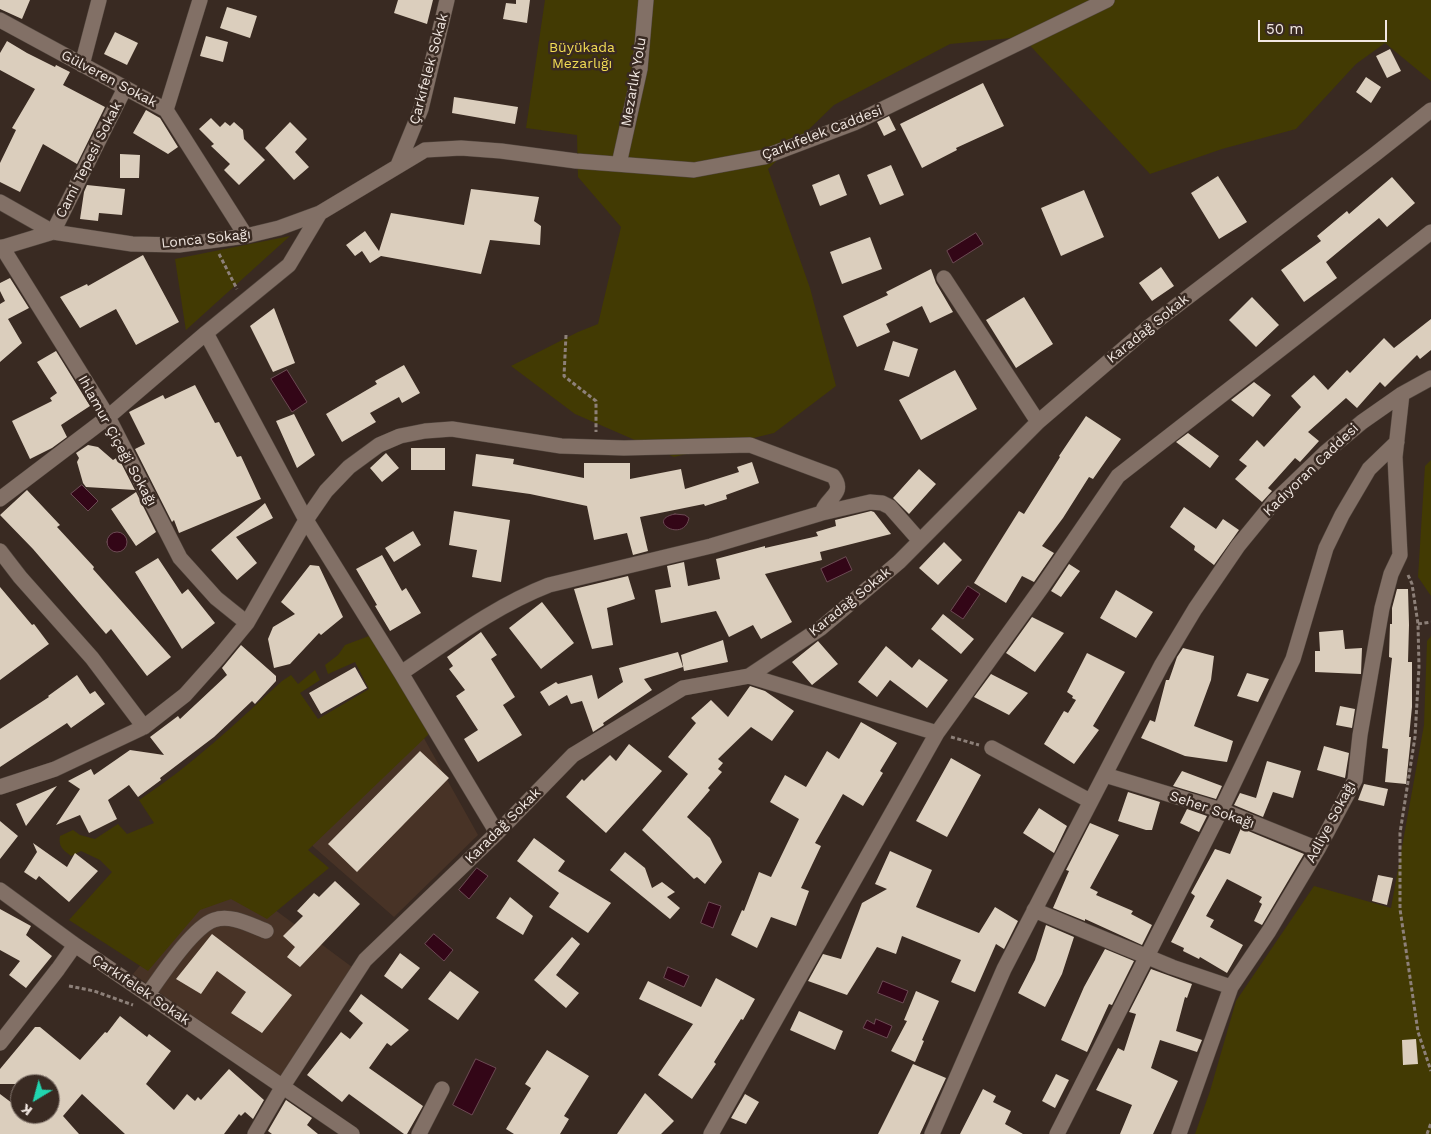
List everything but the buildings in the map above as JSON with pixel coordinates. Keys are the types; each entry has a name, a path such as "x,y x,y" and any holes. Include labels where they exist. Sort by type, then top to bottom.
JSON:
{"street":[{"path":"82,65 100,0"},
{"path":"166,110 200,0"},
{"name":"Çarkıfelek Sokak","path":"398,165 421,109 447,0"},
{"name":"Mezarlık Yolu","path":"618,164 640,69 646,0"},
{"name":"Çarkıfelek Caddesi","path":"398,165 425,150 460,148 694,170 764,156 854,123 1107,0"},
{"name":"Gülveren Sokak","path":"0,20 166,110 246,236"},
{"name":"Cami Tepesi Sokak","path":"53,232 125,88"},
{"name":"Karadağ Sokak","path":"255,1134 283,1086 365,960 497,834 573,755 682,688 749,676 821,628 898,562 1038,422 1150,326 1431,110"},
{"name":"Lonca Sokağı","path":"1,248 53,232 132,244 179,245 246,236 279,228 320,213 398,165"},
{"path":"0,202 53,232"},
{"path":"0,499 108,417 289,265 320,213"},
{"path":"711,1134 937,733 1042,587 1118,476 1431,232"},
{"name":"Ihlamur Çiçeği Sokağı","path":"1,248 108,417 180,558 216,598 247,623"},
{"path":"944,278 1038,422"},
{"path":"206,334 306,520 401,673 497,834"},
{"name":"Kadıyoran Caddesi","path":"932,1134 1004,969 1162,664 1195,609 1238,546 1274,502 1326,452 1362,422 1402,394 1431,378"},
{"name":"Adliye Sokağı","path":"1179,1134 1231,987 1269,931 1318,849 1355,780 1382,608 1391,574 1400,555 1395,457 1402,394"},
{"path":"0,788 55,769 144,727 185,695 220,657 247,623 306,520 326,491 349,467 379,445 400,436 425,431 452,429 561,446 750,445 833,476 838,483 837,490 822,513"},
{"path":"1057,1134 1221,810 1293,659 1326,548 1342,515 1369,469 1397,442"},
{"path":"401,673 499,609 549,585 711,546 822,513 870,502 882,503 890,507 920,541"},
{"path":"0,551 20,577 92,658 144,727"},
{"path":"749,676 937,733"},
{"path":"992,748 1090,801"},
{"name":"Seher Sokağı","path":"1105,775 1221,810 1318,849"},
{"name":"Çarkıfelek Sokak","path":"0,890 75,945 352,1134"},
{"path":"1034,910 1146,956 1231,987"},
{"path":"148,994 191,938 214,920 234,919 266,931"},
{"path":"0,1043 75,945"},
{"path":"419,1134 442,1089"}],"path":[{"path":"212,240 244,302"},
{"path":"566,335 564,376 596,401 596,447"},
{"path":"1400,555 1412,584 1418,624 1419,667 1415,737 1400,833 1400,909 1418,1032 1431,1071"},
{"path":"1418,624 1431,622"},
{"path":"937,733 992,748"},
{"path":"69,986 94,991 136,1006"},
{"path":"1427,1134 1431,1123"}],"shaded area":[{"path":"976,233 983,244 953,263 947,251"},
{"path":"287,370 307,402 292,412 271,379"},
{"path":"82,485 98,501 88,511 71,494"},
{"path":"675,514 685,515 689,518 686,526 674,530 664,525 663,521 666,517"},
{"path":"117,532 124,535 127,542 124,549 117,552 110,549 107,542 110,535"},
{"path":"846,557 852,570 827,582 821,569"},
{"path":"968,586 980,594 963,619 951,611"},
{"path":"421,733 478,835 394,917 308,842"},
{"path":"477,868 488,876 469,899 459,890"},
{"path":"220,869 352,967 284,1080 133,974"},
{"path":"709,902 721,906 713,928 701,923"},
{"path":"434,934 453,950 444,961 425,944"},
{"path":"668,967 689,976 684,987 664,978"},
{"path":"883,981 908,991 903,1003 878,993"},
{"path":"876,1019 892,1026 887,1038 863,1028 867,1020 874,1024"},
{"path":"476,1059 496,1068 472,1115 453,1105"}],"green space":[{"name":"Büyükada Mezarlığı","path":"545,0 1431,0 1431,81 1385,43 1356,64 1296,129 1222,149 1150,174 1022,37 950,44 834,105 768,169 810,288 836,386 774,433 674,457 575,414 511,366 598,324 621,227 578,177 577,135 526,128"},
{"path":"290,236 186,330 186,331 175,259"},
{"path":"1431,460 1431,596 1418,577 1425,466"},
{"path":"369,636 430,733 308,850 329,868 267,919 231,899 200,910 148,971 69,920 112,872 100,860 81,851 71,856 62,848 60,836 73,830 80,835 95,839 118,824 127,834 154,823 139,800 177,773 291,675 298,684 315,670 320,680 300,693 318,719 369,689 355,662 328,674 325,665 338,655 345,645"},
{"path":"1431,636 1431,1134 1195,1134 1210,1091 1236,1001 1314,886 1391,908 1424,725 1427,641"}]}
